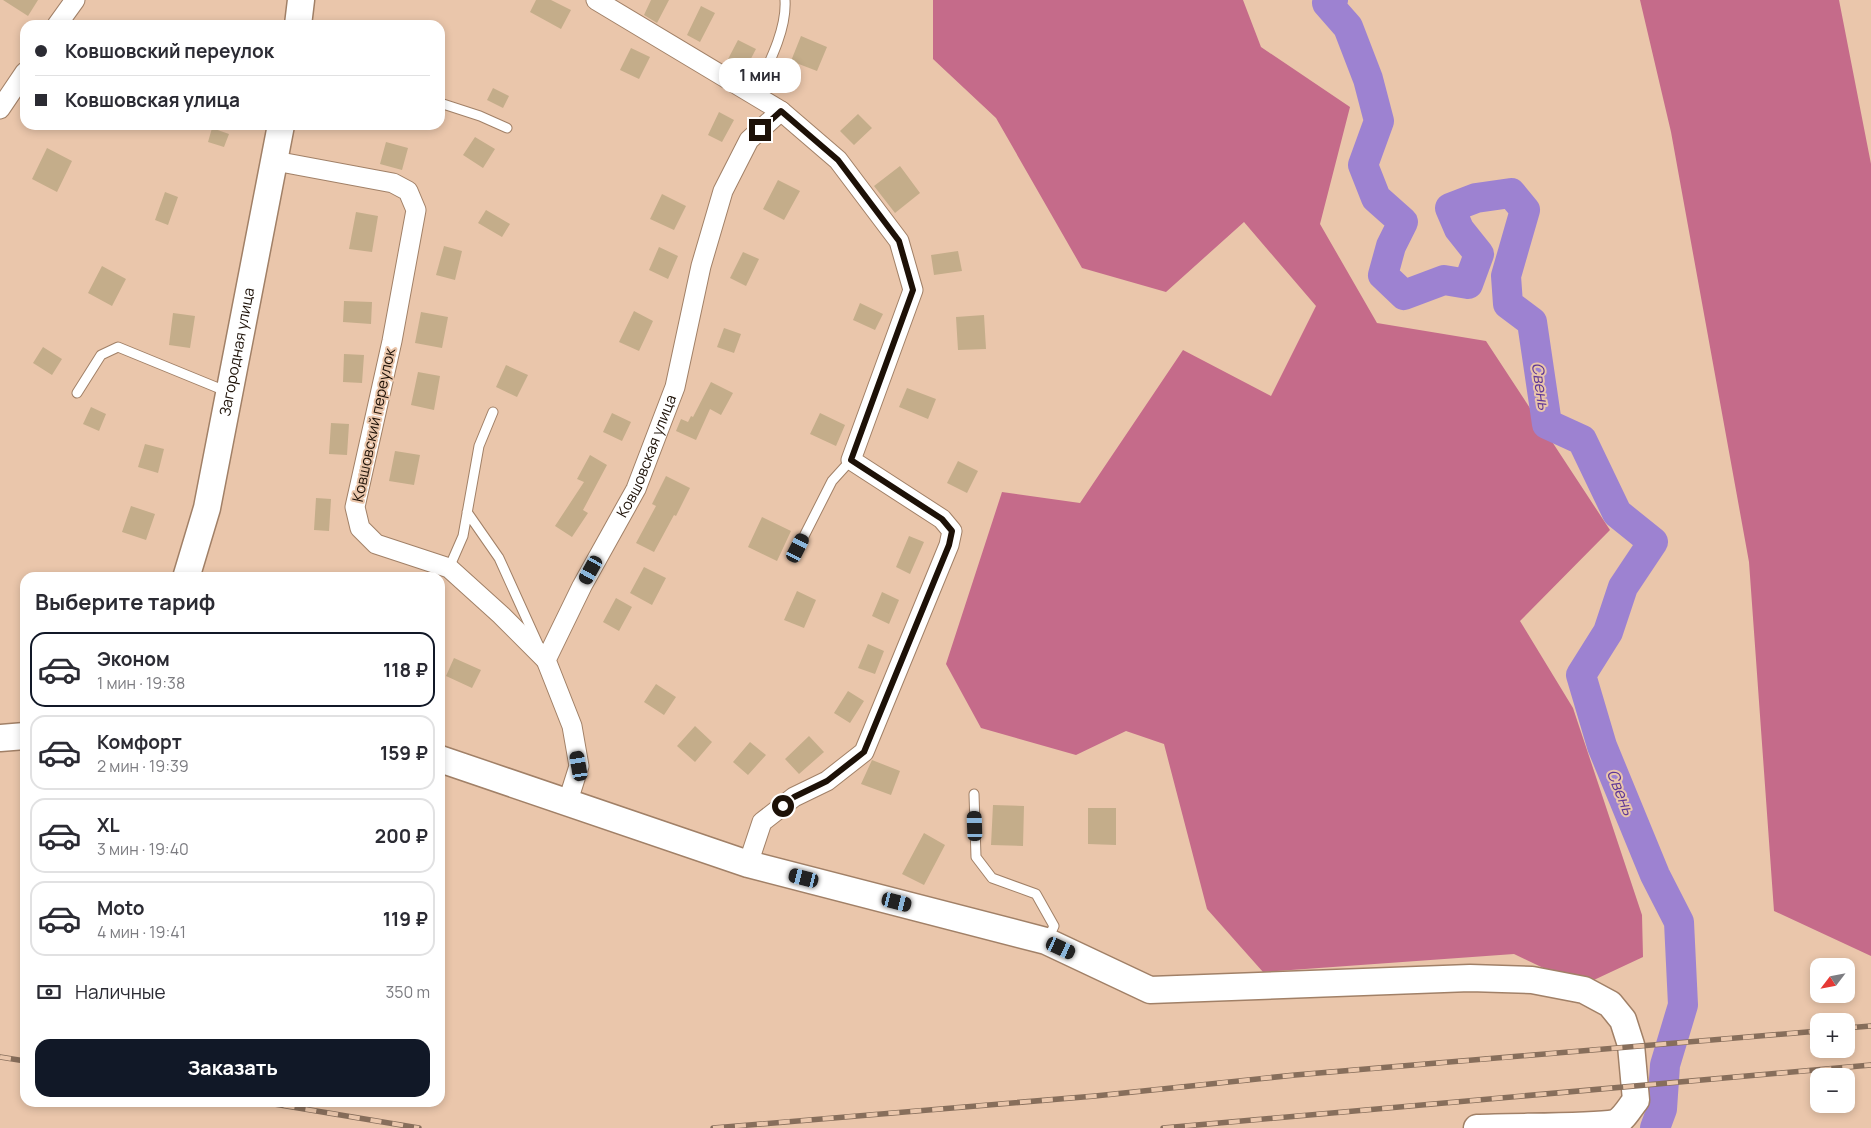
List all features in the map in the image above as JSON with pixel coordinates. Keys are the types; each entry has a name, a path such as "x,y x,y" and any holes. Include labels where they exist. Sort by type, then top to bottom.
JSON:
{"street":[{"path":"61,20 75,0"},
{"path":"299,20 301,0"},
{"path":"596,0 781,111 838,160 899,241 913,290 851,460 942,519 952,531 949,545 864,752 827,781 794,797 762,822 748,864"},
{"path":"0,109 20,79"},
{"name":"Ковшовская улица","path":"546,660 582,586 636,489 675,388 701,266 723,191 749,140 781,111"},
{"name":"Загородная улица","path":"188,572 207,508 231,393 280,130"},
{"name":"Ковшовский переулок","path":"275,161 393,183 408,192 416,210 392,341 355,507 360,528 376,544 449,568 501,615 546,660"},
{"path":"546,660 572,726 579,766 568,801"},
{"path":"0,738 20,736"},
{"path":"445,761 568,801 748,864 1046,941 1150,990 1470,978 1532,980 1567,986 1584,990 1610,1004 1623,1020 1631,1045 1636,1100 1615,1123 1591,1128 1477,1128"}],"lane":[{"path":"754,95 779,35 786,9 785,0"},
{"path":"445,105 480,116 507,128"},
{"path":"77,393 102,355 118,347 231,393"},
{"path":"449,568 464,536 479,446 493,412"},
{"path":"798,548 832,481 851,460"},
{"path":"467,512 499,558 546,660"},
{"path":"974,794 976,857 992,878 1036,894 1054,926 1046,941"}],"shaded area":[{"path":"933,0 1243,0 1261,47 1350,107 1320,224 1377,323 1486,341 1610,530 1520,621 1573,708 1642,915 1643,957 1581,986 1514,954 1263,972 1207,909 1164,744 1126,731 1076,755 981,728 946,664 1002,492 1080,503 1183,350 1271,396 1316,306 1244,222 1166,292 1082,268 996,118 933,59"},
{"path":"1640,0 1839,0 1871,164 1871,956 1774,911 1749,562 1671,132"}],"building":[{"path":"3,0 38,0 28,16"},
{"path":"536,0 551,0 571,10 561,29 530,12"},
{"path":"651,0 669,0 657,23 644,15"},
{"path":"701,6 715,13 700,42 687,35"},
{"path":"801,36 827,47 817,71 791,61"},
{"path":"738,40 756,49 745,70 727,61"},
{"path":"631,48 650,57 639,79 620,70"},
{"path":"493,88 509,96 503,108 487,100"},
{"path":"719,112 734,120 722,142 708,135"},
{"path":"858,114 872,128 854,145 840,131"},
{"path":"211,130 229,134 224,147 208,142"},
{"path":"475,137 495,149 483,168 463,155"},
{"path":"386,142 408,148 402,170 380,164"},
{"path":"47,148 72,161 57,192 32,179"},
{"path":"900,166 920,193 895,213 874,186"},
{"path":"778,180 800,191 784,220 763,209"},
{"path":"165,192 178,197 168,225 155,220"},
{"path":"662,194 686,206 674,230 650,219"},
{"path":"486,210 510,224 502,237 478,223"},
{"path":"356,212 378,216 372,252 349,249"},
{"path":"444,246 462,251 455,280 436,275"},
{"path":"659,247 678,256 668,279 649,270"},
{"path":"958,251 962,271 934,275 931,255"},
{"path":"743,252 759,259 746,286 730,278"},
{"path":"102,266 126,279 112,306 88,293"},
{"path":"344,301 372,302 371,324 343,322"},
{"path":"860,303 883,314 875,330 853,320"},
{"path":"634,311 653,321 639,351 619,342"},
{"path":"421,312 448,317 442,348 415,343"},
{"path":"173,313 195,316 190,348 169,345"},
{"path":"984,315 986,349 958,350 956,317"},
{"path":"724,328 741,334 734,353 717,347"},
{"path":"43,347 62,359 52,375 33,363"},
{"path":"344,354 364,355 362,383 343,382"},
{"path":"506,365 528,375 517,397 496,387"},
{"path":"418,372 440,376 434,410 411,405"},
{"path":"711,382 733,393 721,415 710,409 696,440 676,431 681,419 688,422 691,416 693,417"},
{"path":"907,388 936,399 928,419 899,407"},
{"path":"91,407 106,414 99,431 83,424"},
{"path":"612,413 631,422 622,441 603,432"},
{"path":"820,413 845,425 836,446 810,434"},
{"path":"331,423 349,424 347,455 329,454"},
{"path":"145,444 164,449 158,473 138,467"},
{"path":"395,451 420,455 414,485 389,481"},
{"path":"590,455 607,465 583,510 588,513 572,537 555,526 584,482 577,479"},
{"path":"958,461 978,471 967,493 947,483"},
{"path":"666,476 690,488 676,516 674,515 654,552 636,543 656,506 652,504"},
{"path":"316,498 331,499 329,531 314,530"},
{"path":"131,506 155,514 146,540 122,532"},
{"path":"762,517 791,531 777,561 748,547"},
{"path":"909,536 924,542 910,574 896,567"},
{"path":"644,567 666,578 652,605 630,593"},
{"path":"797,591 816,600 804,628 784,620"},
{"path":"882,592 899,600 889,624 872,616"},
{"path":"616,598 632,607 619,631 603,622"},
{"path":"868,644 884,651 875,674 858,668"},
{"path":"454,658 481,670 472,688 446,676"},
{"path":"656,684 676,697 664,715 644,702"},
{"path":"848,691 864,701 850,723 834,713"},
{"path":"695,726 712,742 695,762 677,746"},
{"path":"809,736 824,752 799,774 785,759"},
{"path":"750,742 766,755 748,775 733,762"},
{"path":"872,760 900,771 891,795 861,784"},
{"path":"993,805 1024,806 1023,846 991,845"},
{"path":"1088,808 1116,808 1116,845 1088,844"},
{"path":"924,833 945,845 924,885 902,874"}],"waterway":[{"name":"Свень","path":"1333,0 1327,3 1348,27 1368,79 1379,121 1363,165 1376,198 1403,222 1391,246 1383,275 1404,295 1444,280 1468,284 1479,254 1459,229 1450,208 1476,198 1511,193 1525,210 1506,276 1508,304 1532,322 1547,424 1582,440 1617,513 1653,542 1623,587 1608,632 1581,675 1602,746 1655,875 1679,922 1683,1005 1665,1065 1662,1109 1655,1128"}],"railway":[{"path":"1855,1027 1871,1026"},
{"path":"713,1128 1095,1096 1295,1075 1810,1032"},
{"path":"0,1057 20,1060"},
{"path":"1163,1128 1871,1065"},
{"path":"292,1107 419,1128"}],"route":[{"path":"760,130 781,111 838,160 899,241 913,290 896,343 851,460 942,519 952,531 949,545 864,752 827,781 794,797 783,806"}]}
